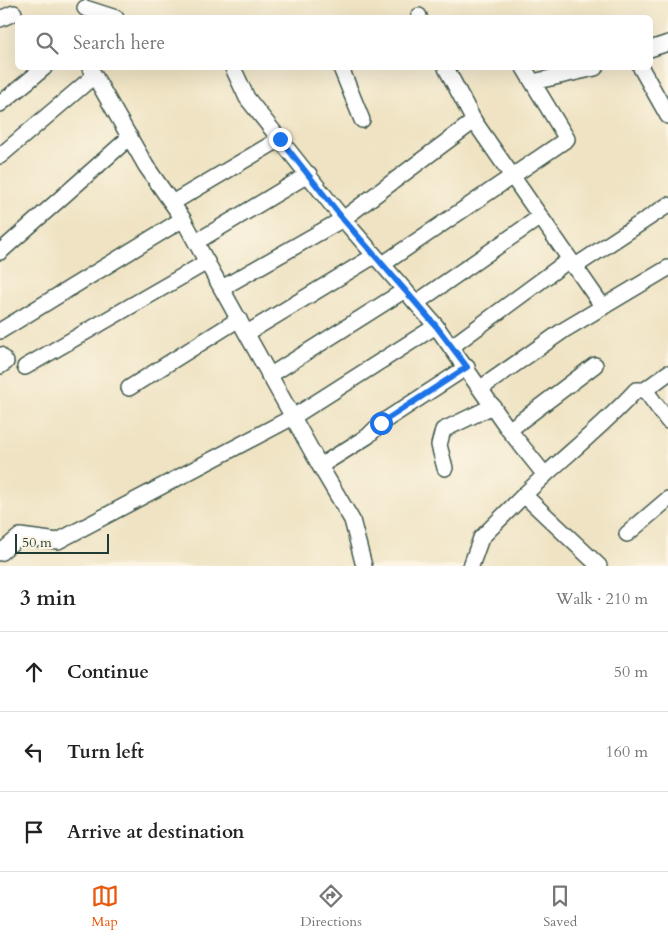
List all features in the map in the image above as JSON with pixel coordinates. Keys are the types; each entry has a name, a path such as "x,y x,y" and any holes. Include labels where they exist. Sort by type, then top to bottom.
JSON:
{"street":[{"path":"83,9 105,15"},
{"path":"653,48 668,43"},
{"path":"0,104 42,70"},
{"path":"234,70 247,98 343,219 436,326 510,430 545,475"},
{"path":"342,70 362,120"},
{"path":"447,70 474,121 603,307"},
{"path":"247,333 378,260 512,176 567,139 525,70"},
{"path":"533,82 586,70"},
{"path":"642,70 668,116"},
{"path":"0,156 92,72 146,166 183,219 269,376 352,520 364,566"},
{"path":"222,288 343,219 474,121"},
{"path":"0,252 130,138"},
{"path":"172,203 280,139"},
{"path":"196,242 309,174"},
{"path":"452,347 571,263 668,205"},
{"path":"416,303 540,217"},
{"path":"0,331 183,219"},
{"path":"25,367 207,262"},
{"path":"481,388 564,330 668,268"},
{"path":"269,376 405,290"},
{"path":"129,388 239,319"},
{"path":"0,552 20,536 58,541 293,417 436,326"},
{"path":"0,355 6,362 0,366"},
{"path":"510,430 595,365"},
{"path":"320,466 368,436 381,423 467,367"},
{"path":"471,566 481,538 524,495 587,437 602,427 636,390 645,390 668,373"},
{"path":"645,390 668,421"},
{"path":"445,468 439,445 443,430 493,406"},
{"path":"524,495 599,566"},
{"path":"627,534 668,499"}],"route":[{"path":"280,139 343,219 436,326 467,367 381,423"}]}
